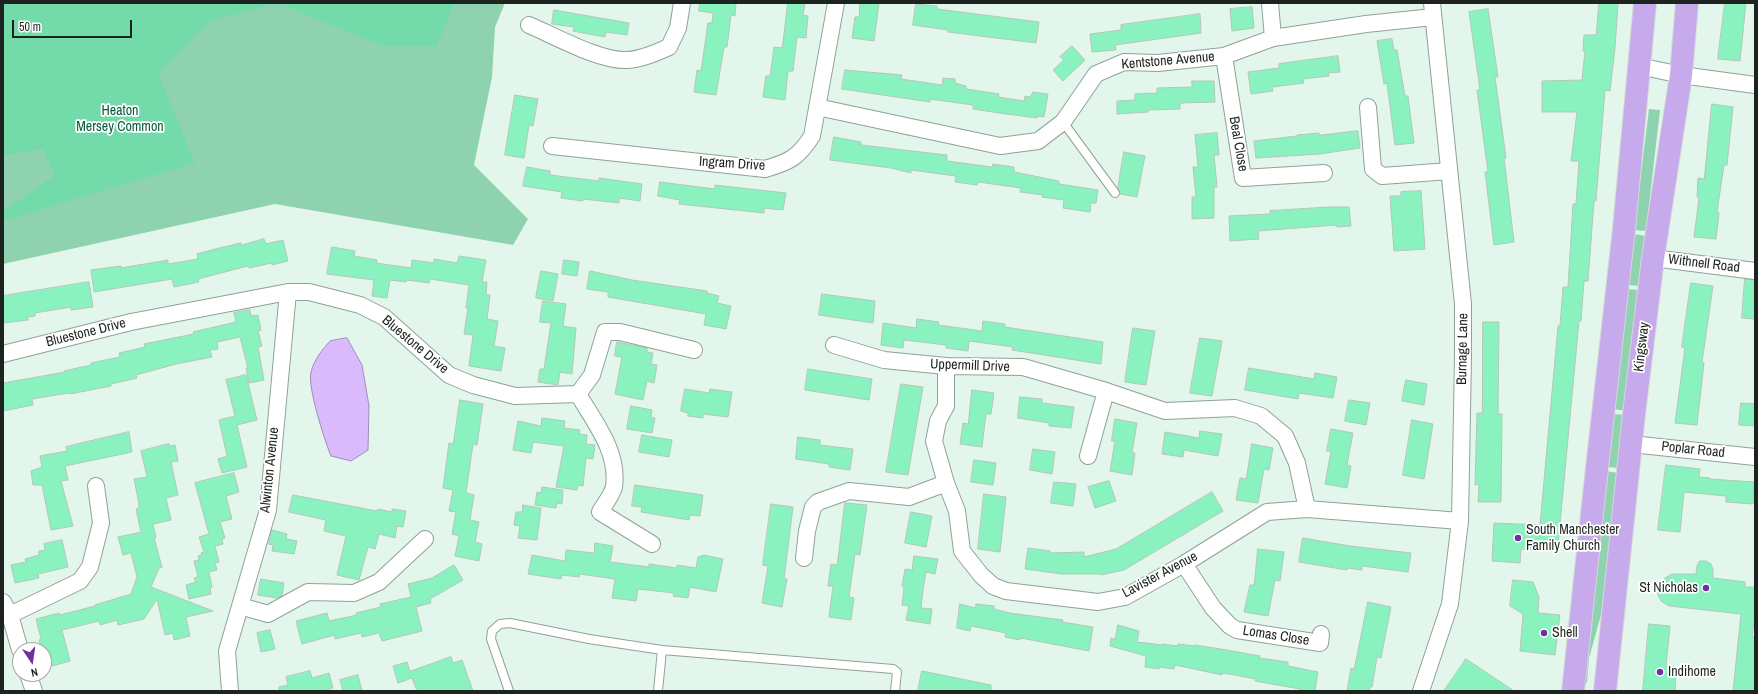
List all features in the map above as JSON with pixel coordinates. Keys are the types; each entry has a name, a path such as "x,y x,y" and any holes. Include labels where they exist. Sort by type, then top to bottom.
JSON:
{"highway":[{"path":"1582,691 1597,468 1624,229 1645,3"},
{"name":"Kingsway","path":"1606,691 1631,444 1653,258 1681,75 1687,3"},
{"path":"1582,691 1613,622"}],"street":[{"path":"530,25 597,55 627,60 653,54 669,47 678,28 682,3"},
{"name":"Ingram Drive","path":"552,146 765,169 786,163 802,151 812,136 836,3"},
{"path":"1270,3 1273,38"},
{"name":"Kentstone Avenue","path":"817,107 1000,146 1038,141 1064,122 1096,74 1124,62 1158,64 1224,56 1273,38 1366,24 1432,10"},
{"name":"Burnage Lane","path":"1421,691 1450,604 1460,521 1463,304 1432,10"},
{"name":"Beal Close","path":"1224,56 1243,178 1324,173"},
{"path":"1639,66 1681,75 1755,85"},
{"path":"1368,107 1373,169 1382,176 1449,171"},
{"name":"Withnell Road","path":"1653,258 1755,271"},
{"name":"Bluestone Drive","path":"3,354 131,322 288,292 309,292 360,305 384,317 450,375 473,385 515,396 578,394"},
{"name":"Alwinton Avenue","path":"230,691 227,651 268,510 288,292"},
{"path":"652,544 600,512 614,489 614,463 607,443 578,394 592,375 605,332 620,332 694,350"},
{"name":"Uppermill Drive","path":"834,345 884,360 946,366 1023,367 1106,391 1165,411 1235,408 1261,416 1285,436 1297,463 1307,508"},
{"name":"Lavister Avenue","path":"946,366 946,406 938,421 934,441 946,483 957,511 962,551 981,575 993,586 1006,591 1098,602 1125,597 1184,564 1267,512 1307,508 1460,521"},
{"path":"1088,456 1106,391"},
{"name":"Poplar Road","path":"1631,444 1755,457"},
{"path":"804,558 807,531 814,507 818,502 850,492 909,497 946,483"},
{"path":"17,642 6,608 80,581 90,567 101,524 96,486"},
{"path":"240,606 268,614 308,592 354,593 379,582 425,539"},
{"name":"Lomas Close","path":"1184,564 1223,620 1238,630 1320,643 1321,634"}],"lane":[{"path":"1064,122 1115,193"},
{"path":"509,691 491,639 492,631 500,624 510,623 590,639 662,650 893,669 897,672 898,676 895,691"},
{"path":"658,691 662,650"}],"green space":[{"name":"Heaton Mersey Common","path":"3,3 505,3 495,27 492,77 474,165 528,219 513,245 275,204 3,264"},
{"path":"3,3 278,3 209,21 158,74 195,163 3,221 3,212 55,175 43,149 3,155"},
{"path":"278,3 454,3 437,46 383,46"},
{"path":"1649,109 1660,110 1646,231 1634,230"},
{"path":"1633,234 1646,236 1640,286 1628,285"},
{"path":"1627,289 1639,290 1626,411 1614,409"},
{"path":"1613,414 1626,415 1619,468 1607,467"},
{"path":"1606,471 1618,473 1601,615 1589,658 1587,683 1583,683"}],"shaded area":[{"path":"347,338 362,365 369,406 368,450 351,461 331,456 317,414 310,379 316,359 330,341"}],"building":[{"path":"700,3 736,3 735,16 731,15 727,47 724,47 716,95 694,92 697,70 701,71 708,23 712,23 713,13 699,11"},
{"path":"788,3 805,3 803,15 808,16 806,38 797,37 793,71 788,71 785,100 763,97 766,76 770,76 774,47 782,48"},
{"path":"860,3 879,3 874,41 852,38 855,17 859,17"},
{"path":"1599,3 1618,3 1615,48 1610,91 1605,90 1588,281 1584,281 1581,321 1579,321 1558,545 1554,544 1554,551 1521,549 1520,563 1492,561 1494,523 1540,525 1558,326 1560,326 1563,287 1568,287 1573,204 1576,204 1579,161 1571,161 1577,112 1542,112 1542,81 1582,80 1585,51 1583,51 1584,35 1596,35"},
{"path":"1725,3 1746,3 1740,61 1718,59"},
{"path":"916,4 937,6 937,9 1039,22 1036,43 948,32 948,30 913,25"},
{"path":"1252,7 1254,28 1232,31 1230,9"},
{"path":"1488,9 1498,77 1495,77 1506,158 1504,158 1514,242 1494,245 1485,172 1488,172 1477,90 1480,90 1469,12"},
{"path":"554,10 629,23 627,35 606,32 605,37 573,31 574,27 552,24"},
{"path":"1200,14 1201,33 1115,45 1116,50 1092,52 1090,34 1121,30 1121,25"},
{"path":"1392,39 1394,50 1397,50 1405,96 1408,96 1414,143 1395,145 1387,83 1384,84 1377,41"},
{"path":"1072,46 1085,60 1063,81 1053,70 1064,60 1060,57"},
{"path":"1338,56 1340,72 1328,73 1329,76 1303,79 1304,83 1272,87 1273,91 1251,94 1248,72 1279,68 1279,64"},
{"path":"845,70 902,75 901,79 942,85 943,78 955,79 955,83 966,86 966,89 999,94 998,97 1024,101 1025,96 1030,97 1033,92 1048,94 1044,117 1037,116 1037,118 1006,114 973,109 973,105 930,99 930,102 842,89"},
{"path":"1192,81 1214,81 1215,102 1180,103 1180,109 1148,110 1148,112 1117,114 1117,101 1135,100 1135,94 1157,93 1157,88 1192,87"},
{"path":"515,95 538,99 533,126 529,125 524,158 505,155"},
{"path":"1712,104 1733,107 1727,165 1724,165 1717,212 1719,213 1716,239 1694,237 1699,198 1697,197 1698,178 1704,179"},
{"path":"1358,131 1360,148 1320,154 1256,158 1254,141 1297,135 1319,133 1319,135"},
{"path":"1217,133 1219,155 1214,155 1217,187 1214,187 1214,218 1192,219 1192,197 1196,197 1193,167 1198,167 1195,135"},
{"path":"834,137 861,142 861,145 947,155 947,161 992,167 993,164 1014,167 1014,172 1059,181 1059,184 1098,190 1096,203 1091,203 1090,212 1063,208 1064,200 1020,192 1021,188 978,182 977,185 955,182 956,176 911,170 911,173 891,168 830,160"},
{"path":"1124,152 1145,156 1137,197 1120,194 1118,187"},
{"path":"527,167 550,171 550,175 599,181 599,178 642,184 640,201 619,198 619,203 561,198 562,192 523,186"},
{"path":"660,182 715,189 715,185 786,193 783,210 764,208 764,213 679,204 680,200 658,196"},
{"path":"1421,191 1425,249 1394,251 1390,196 1401,196 1401,192"},
{"path":"1349,207 1351,226 1337,227 1337,225 1258,231 1259,239 1230,241 1229,216 1270,214 1270,211"},
{"path":"264,239 266,244 283,240 288,261 249,268 248,266 198,279 199,282 174,287 172,279 94,292 91,270 121,266 121,268 168,260 168,264 198,259 197,254"},
{"path":"332,247 355,251 354,256 377,260 376,263 411,268 412,260 434,263 434,259 457,263 459,256 486,260 482,282 487,282 486,295 490,295 487,319 498,321 494,346 505,348 501,371 469,366 473,335 464,334 468,308 466,308 469,285 430,279 429,283 407,280 406,282 390,280 387,298 372,296 374,280 327,274"},
{"path":"564,260 579,262 577,276 562,274"},
{"path":"541,271 558,274 553,301 536,298"},
{"path":"590,271 632,280 707,291 707,293 719,296 717,303 731,306 726,329 704,325 706,314 608,297 608,292 587,289"},
{"path":"1745,279 1755,280 1755,319 1742,318"},
{"path":"89,282 93,307 71,310 71,307 35,313 35,316 28,317 28,320 3,323 3,296"},
{"path":"1691,283 1713,286 1702,362 1704,363 1697,425 1675,423 1685,348 1682,347"},
{"path":"822,294 875,301 873,323 819,315"},
{"path":"543,301 566,304 563,326 576,328 572,374 560,372 558,385 538,382 540,369 544,369 551,323 540,322"},
{"path":"250,310 251,316 258,315 261,330 258,331 262,346 258,347 264,380 249,383 246,368 248,368 240,337 217,342 218,349 210,350 212,357 176,364 136,375 137,378 111,384 111,386 70,394 32,399 33,405 3,411 3,383 65,372 64,371 91,365 91,363 120,357 119,353 145,347 144,344 194,334 193,332 236,322 234,313"},
{"path":"917,319 939,322 938,325 982,331 983,321 1005,324 1005,327 1103,342 1101,364 1012,350 1013,347 969,341 968,351 946,348 946,345 904,340 903,348 881,345 883,323 916,328"},
{"path":"1483,322 1499,322 1498,414 1502,414 1501,502 1478,502 1479,484 1475,485 1477,413 1482,413"},
{"path":"1133,328 1155,331 1146,385 1125,382"},
{"path":"1200,338 1222,341 1212,396 1190,393"},
{"path":"617,342 647,348 647,352 653,353 651,364 657,365 654,383 647,381 643,400 615,394 622,357 615,356"},
{"path":"1249,368 1314,379 1315,373 1337,377 1333,398 1299,393 1298,399 1245,390"},
{"path":"808,369 872,379 869,400 805,390"},
{"path":"246,375 257,420 237,425 247,467 222,473 218,459 227,456 219,420 235,416 226,380"},
{"path":"1406,380 1427,384 1424,405 1402,401"},
{"path":"901,384 923,387 908,475 886,472"},
{"path":"685,389 709,393 710,389 732,392 728,417 703,414 703,418 688,416 688,413 681,411"},
{"path":"972,390 994,393 991,414 986,414 982,447 960,444 963,423 968,424"},
{"path":"1020,397 1042,399 1042,403 1074,407 1071,428 1049,426 1049,423 1018,418"},
{"path":"460,400 483,404 477,445 473,444 466,493 474,495 470,520 479,522 475,542 482,544 479,561 455,556 459,536 452,534 456,512 449,511 453,490 443,488 449,443 453,444"},
{"path":"1349,400 1370,403 1366,425 1345,421"},
{"path":"1741,403 1755,404 1755,426 1739,425"},
{"path":"631,406 652,410 651,417 655,418 652,433 627,429"},
{"path":"542,418 565,421 564,428 580,430 579,434 587,435 586,444 595,445 593,459 586,458 583,486 578,485 577,490 556,487 564,446 533,442 531,453 513,450 518,421 541,426"},
{"path":"1115,419 1137,423 1132,453 1135,453 1132,475 1110,471 1115,441 1112,441"},
{"path":"1412,420 1433,424 1424,479 1403,475"},
{"path":"1331,429 1353,433 1347,465 1351,466 1347,488 1325,484 1331,451 1327,451"},
{"path":"1200,431 1222,434 1218,456 1184,450 1183,457 1162,454 1165,432 1199,438"},
{"path":"129,432 132,452 65,466 68,480 61,481 73,526 51,530 42,485 33,485 31,471 42,467 40,456 67,451 66,447"},
{"path":"642,435 672,440 669,457 639,452"},
{"path":"798,437 820,440 820,445 853,449 850,470 829,467 829,464 796,459"},
{"path":"169,444 169,446 175,445 178,461 171,462 178,495 166,498 171,520 153,524 156,538 154,538 162,567 159,568 151,587 213,611 186,617 190,636 174,640 173,633 165,635 157,599 144,619 118,625 117,620 100,625 99,621 62,630 70,661 52,666 52,642 40,642 39,640 41,639 36,619 59,613 60,615 95,606 131,594 137,577 131,553 123,555 118,537 141,532 136,509 139,508 139,504 134,479 147,477 141,451"},
{"path":"1252,444 1273,448 1269,470 1264,469 1258,503 1236,500 1240,478 1246,479"},
{"path":"1033,449 1055,452 1052,474 1030,470"},
{"path":"974,460 996,463 993,485 971,482"},
{"path":"1666,465 1700,469 1699,477 1754,482 1753,504 1726,502 1726,496 1684,492 1680,532 1658,530"},
{"path":"234,473 239,492 226,496 232,519 220,522 225,538 222,539 223,544 215,546 219,562 215,563 217,570 209,572 212,587 210,588 211,594 189,599 186,585 196,582 194,578 198,577 194,561 199,560 198,556 202,555 201,553 204,552 199,537 209,534 195,483"},
{"path":"1109,481 1116,501 1095,508 1088,487"},
{"path":"1054,482 1076,484 1073,506 1051,503"},
{"path":"635,485 703,495 700,516 690,515 689,520 641,512 642,507 632,506"},
{"path":"542,487 563,490 562,504 557,503 556,508 535,505 537,492 541,493"},
{"path":"1212,492 1223,511 1124,570 1101,575 1062,574 1025,569 1028,548 1050,551 1050,553 1084,552 1084,557 1116,549"},
{"path":"984,494 1006,497 1000,552 978,549"},
{"path":"293,495 377,511 378,509 392,512 392,509 406,511 403,527 397,526 395,538 379,534 375,549 368,547 359,580 337,575 346,536 324,531 326,520 289,512"},
{"path":"845,503 867,505 860,555 855,554 849,597 854,598 851,620 829,617 833,586 828,586 831,564 837,565"},
{"path":"771,504 793,507 784,579 787,579 782,607 762,603 768,566 763,565"},
{"path":"523,505 541,508 537,540 518,538 520,526 514,525 516,512 522,512"},
{"path":"911,512 932,516 926,547 905,543"},
{"path":"272,530 287,534 286,539 297,541 294,554 272,551 273,545 269,544"},
{"path":"1303,538 1350,546 1411,553 1408,572 1362,566 1362,570 1347,568 1347,570 1299,562"},
{"path":"62,540 68,567 38,574 39,578 15,583 11,565 26,562 25,559 39,555 39,551 45,550 44,544"},
{"path":"595,543 613,546 610,562 649,567 649,564 677,568 677,565 696,568 698,557 704,555 723,559 716,592 690,587 688,598 673,596 674,593 638,589 636,601 612,598 615,579 580,574 579,577 562,575 561,579 528,574 532,555 565,561 566,550 594,553"},
{"path":"1258,549 1284,552 1280,581 1275,580 1268,616 1244,612 1250,585 1254,585"},
{"path":"914,556 938,559 935,574 926,572 923,590 921,608 932,609 930,624 906,620 909,606 902,605 904,587 902,586 905,569 912,570"},
{"name":"St Nicholas","path":"1700,561 1706,561 1711,564 1713,569 1713,578 1745,582 1745,587 1755,587 1755,613 1752,637 1755,637 1755,691 1733,691 1741,614 1669,606 1661,601 1658,595 1657,589 1665,578 1672,574 1696,574 1697,566"},
{"path":"454,565 463,580 430,599 431,603 416,607 422,631 382,641 379,633 362,637 361,633 335,639 335,635 302,644 296,621 327,613 329,621 357,615 356,613 381,607 380,604 411,597 408,584 432,578"},
{"path":"261,579 284,583 282,596 277,598 258,595"},
{"path":"1513,580 1533,582 1539,597 1538,613 1560,615 1555,655 1520,651 1523,614 1510,606"},
{"path":"1368,602 1391,607 1381,658 1377,657 1372,687 1370,687 1369,691 1347,691 1351,668 1354,669"},
{"path":"960,604 975,608 976,604 994,606 994,609 1010,613 1063,620 1062,622 1093,627 1089,651 1021,638 1020,640 1005,637 1006,633 971,626 970,631 957,628"},
{"path":"1649,624 1670,626 1666,666 1676,667 1675,691 1643,691"},
{"path":"1118,625 1139,631 1137,642 1178,646 1178,644 1195,645 1227,650 1260,656 1259,658 1288,662 1288,666 1318,672 1315,691 1300,691 1300,689 1255,681 1256,679 1222,673 1222,675 1175,665 1174,669 1145,667 1146,656 1110,646 1111,638 1115,639"},
{"path":"270,630 275,649 261,652 257,633"},
{"path":"451,657 453,663 462,660 473,691 417,691 412,678 398,683 393,666 407,662 410,671"},
{"path":"1466,659 1514,691 1444,691"},
{"path":"310,671 312,678 329,673 333,688 322,691 279,691 279,687 288,685 286,677"},
{"path":"922,671 991,685 991,691 918,691"},
{"path":"358,675 362,691 343,691 340,680"}],"place":[{"name":"South Manchester Family Church","path":"1518,538"},
{"name":"St Nicholas","path":"1706,588"},
{"name":"Shell","path":"1544,633"},
{"name":"Indihome","path":"1660,672"}]}
